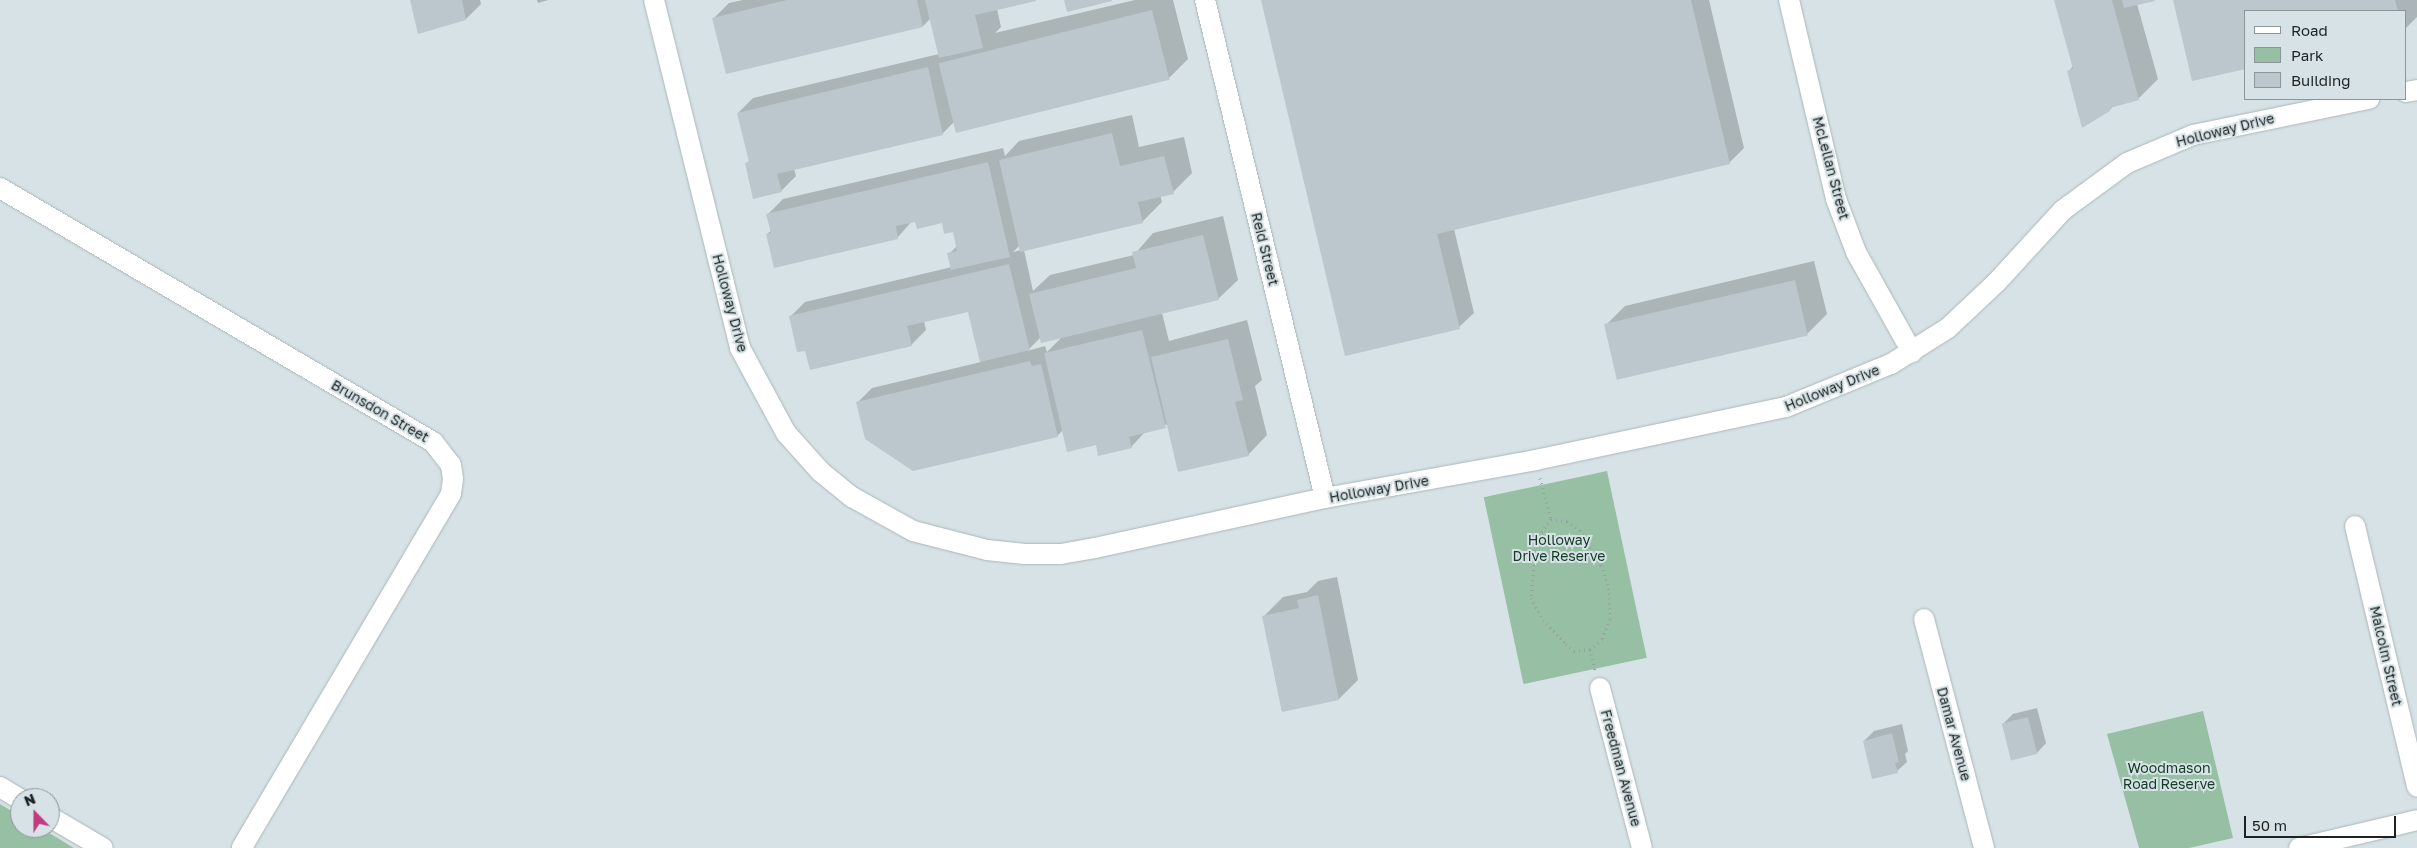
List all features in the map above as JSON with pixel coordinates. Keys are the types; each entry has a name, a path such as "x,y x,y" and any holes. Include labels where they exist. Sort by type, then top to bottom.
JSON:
{"street":[{"name":"Holloway Drive","path":"654,0 740,348 786,433 821,472 852,497 913,530 988,550 1025,554 1061,554 1095,548 1325,498 1536,460 1786,407 1859,379 1912,352 1948,328 1979,300 2063,210 2127,163 2193,135 2365,100"},
{"name":"Reid Street","path":"1205,0 1325,498"},
{"name":"McLellan Street","path":"1788,0 1836,199 1856,252 1912,352"},
{"name":"Brunsdon Street","path":"0,188 433,442 450,465 453,479 451,494 242,848"},
{"name":"Malcolm Street","path":"2355,526 2417,787"},
{"name":"Damar Avenue","path":"1924,619 1984,848"},
{"name":"Freedman Avenue","path":"1600,688 1642,848"},
{"path":"2299,848 2417,820"},
{"path":"60,823 103,848"}],"path":[{"path":"1536,460 1551,519 1536,540 1531,598 1543,620 1574,651 1590,648 1602,639 1610,619 1610,588 1601,565 1580,530 1567,520 1551,519"},
{"path":"1590,648 1600,688"}],"green space":[{"name":"Holloway Drive Reserve","path":"1607,471 1647,658 1523,684 1484,497"},
{"name":"Woodmason Road Reserve","path":"2203,711 2233,838 2189,848 2139,848 2107,734"},
{"path":"0,804 10,810 10,838 58,838 74,848 0,848"}],"building":[{"path":"410,0 462,0 466,20 418,34"},
{"path":"787,0 917,0 923,27 726,74 712,18"},
{"path":"925,0 1036,1 975,15 983,48 939,58"},
{"path":"1064,0 1112,0 1112,1 1067,12"},
{"path":"1261,0 1691,0 1730,164 1437,234 1460,329 1345,356"},
{"path":"2054,0 2112,0 2139,100 2110,108 2110,111 2082,128 2067,71 2073,69"},
{"path":"2122,0 2155,0 2155,1 2124,8"},
{"path":"2173,0 2395,0 2398,10 2244,10 2244,69 2192,81"},
{"path":"1152,10 1169,80 956,133 939,63"},
{"path":"928,67 943,135 777,174 782,192 753,199 745,163 749,162 737,113"},
{"path":"1112,133 1120,166 1164,156 1174,194 1138,202 1143,223 1020,252 999,160"},
{"path":"988,162 1010,257 951,270 947,253 957,251 953,232 944,234 942,223 917,229 915,222 896,226 898,239 774,268 766,234 771,233 766,214"},
{"path":"1203,235 1219,300 1041,343 1029,294 1136,268 1132,252"},
{"path":"1009,264 1030,350 980,362 968,312 907,326 912,346 810,370 805,351 797,352 789,316"},
{"path":"1795,280 1808,336 1617,380 1604,324"},
{"path":"1142,330 1166,428 1129,437 1132,448 1098,456 1096,445 1067,452 1044,353"},
{"path":"1228,339 1243,400 1235,402 1249,456 1178,472 1151,357"},
{"path":"1030,361 1032,366 1041,364 1058,437 913,471 865,439 856,402"},
{"path":"1318,595 1339,700 1282,712 1262,616 1299,608 1297,600"},
{"path":"2028,717 2037,754 2011,760 2002,724"},
{"path":"1892,733 1899,762 1895,763 1898,773 1872,779 1863,741"}]}
